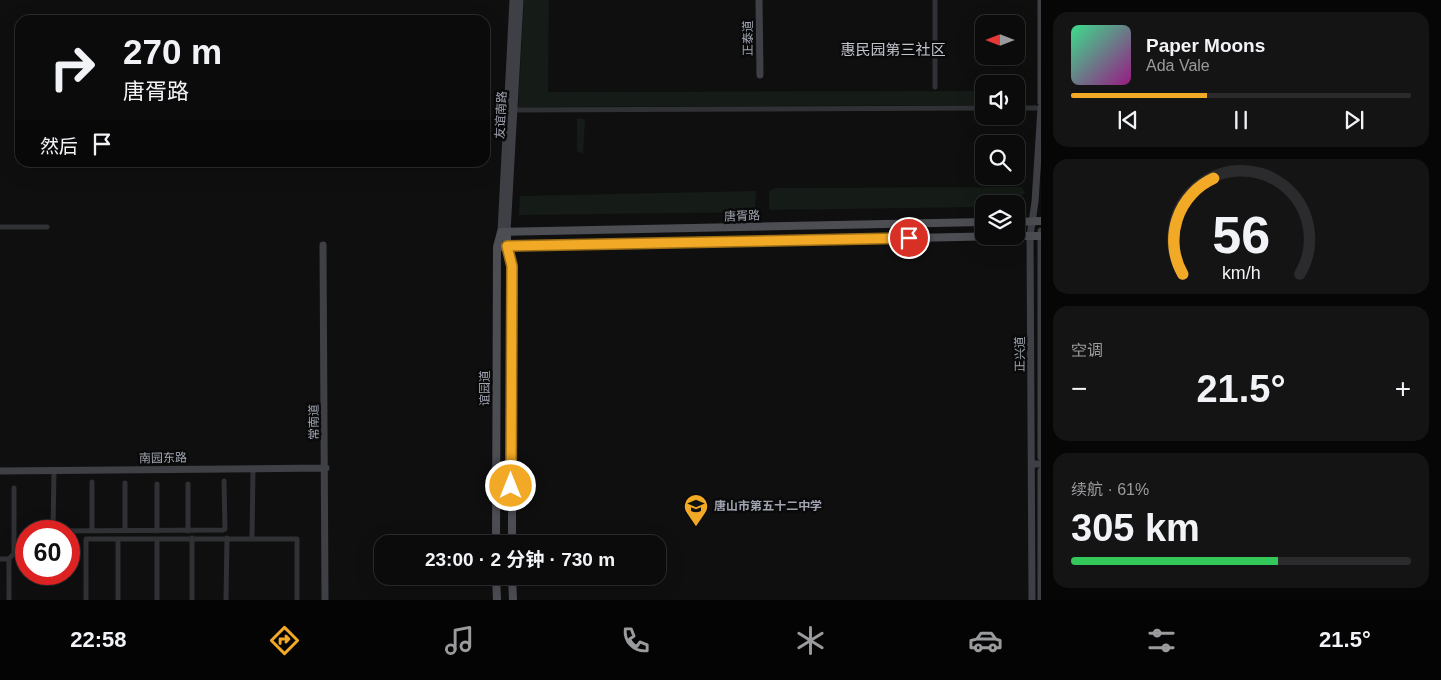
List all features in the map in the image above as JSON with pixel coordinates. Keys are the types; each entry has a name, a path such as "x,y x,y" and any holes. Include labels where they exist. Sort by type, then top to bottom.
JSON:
{"main road":[{"name":"友谊南路","path":"504,232 513,0"},
{"name":"友谊南路","path":"509,110 520,0"},
{"name":"正泰道","path":"759,0 760,75"},
{"path":"1041,0 1041,102"},
{"name":"正兴道","path":"1032,600 1030,236 1037,221 1041,108"},
{"name":"唐胥路","path":"504,232 975,222"},
{"name":"正兴道","path":"1041,231 1041,457"},
{"path":"504,232 512,266 512,535"},
{"name":"谊园道","path":"496,535 497,247 504,232"},
{"path":"1025,236 1041,236"},
{"name":"唐胥路","path":"497,247 975,237"},
{"name":"常南道","path":"323,245 326,468 325,600"},
{"path":"1032,464 1041,464"},
{"name":"南园东路","path":"0,471 326,468"},
{"path":"1041,471 1041,600"},
{"path":"496,585 497,600"},
{"path":"512,585 512,600"}],"street":[{"path":"935,0 935,87"},
{"path":"509,110 975,108"},
{"path":"1025,108 1041,108"},
{"path":"0,227 47,227"},
{"path":"252,538 253,469"},
{"path":"54,470 54,531 188,531 225,529 224,481"},
{"path":"92,482 92,531"},
{"path":"126,483 126,531"},
{"path":"156,531 157,484"},
{"path":"188,484 188,531"},
{"path":"9,600 9,559 14,553 14,488"},
{"path":"192,538 192,600"},
{"path":"226,600 227,538"},
{"path":"86,600 86,539 252,538 297,539 297,600"},
{"path":"118,539 118,600"},
{"path":"157,539 157,600"},
{"path":"0,559 9,559"}],"shaded area":[{"path":"524,0 549,0 548,92 975,91 975,105 518,107"},
{"path":"577,118 585,119 583,154 577,151"},
{"path":"1022,187 1025,193 1023,195 975,195 975,207 769,210 769,191 776,188"},
{"path":"756,191 755,212 519,215 520,196"}],"place":[{"name":"唐山市第五十二中学","path":"696,527"}],"district":[{"name":"惠民园第三社区","path":"893,50"}],"route":[{"path":"511,486 512,266 507,246 909,238"}]}
